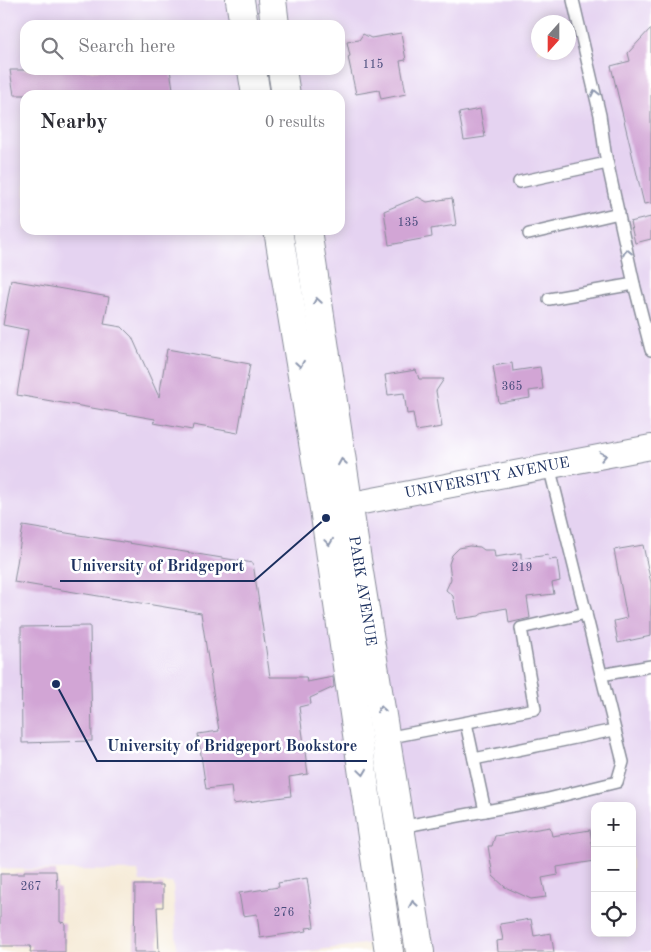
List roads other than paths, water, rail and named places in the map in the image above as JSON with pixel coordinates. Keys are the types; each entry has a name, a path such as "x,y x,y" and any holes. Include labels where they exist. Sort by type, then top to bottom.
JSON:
{"street":[{"path":"240,0 243,20"},
{"path":"272,0 274,20"},
{"path":"253,75 255,90"},
{"path":"283,75 285,90"},
{"name":"PARK AVENUE","path":"279,235 386,738 420,952"},
{"name":"PARK AVENUE","path":"308,235 336,507 389,952"},
{"name":"UNIVERSITY AVENUE","path":"336,507 651,447"}],"lane":[{"path":"573,0 600,115 608,163 634,284 651,350"},
{"path":"520,182 608,163"},
{"path":"529,234 619,214"},
{"path":"549,299 634,284"},
{"path":"400,827 544,800 617,782 622,762 549,466"},
{"path":"386,738 535,709 520,628 586,613"},
{"path":"601,675 651,666"},
{"path":"466,722 484,811"},
{"path":"474,759 614,730"}],"place":[{"name":"University of Bridgeport","path":"326,518"},
{"name":"University of Bridgeport Bookstore","path":"56,684"}]}
